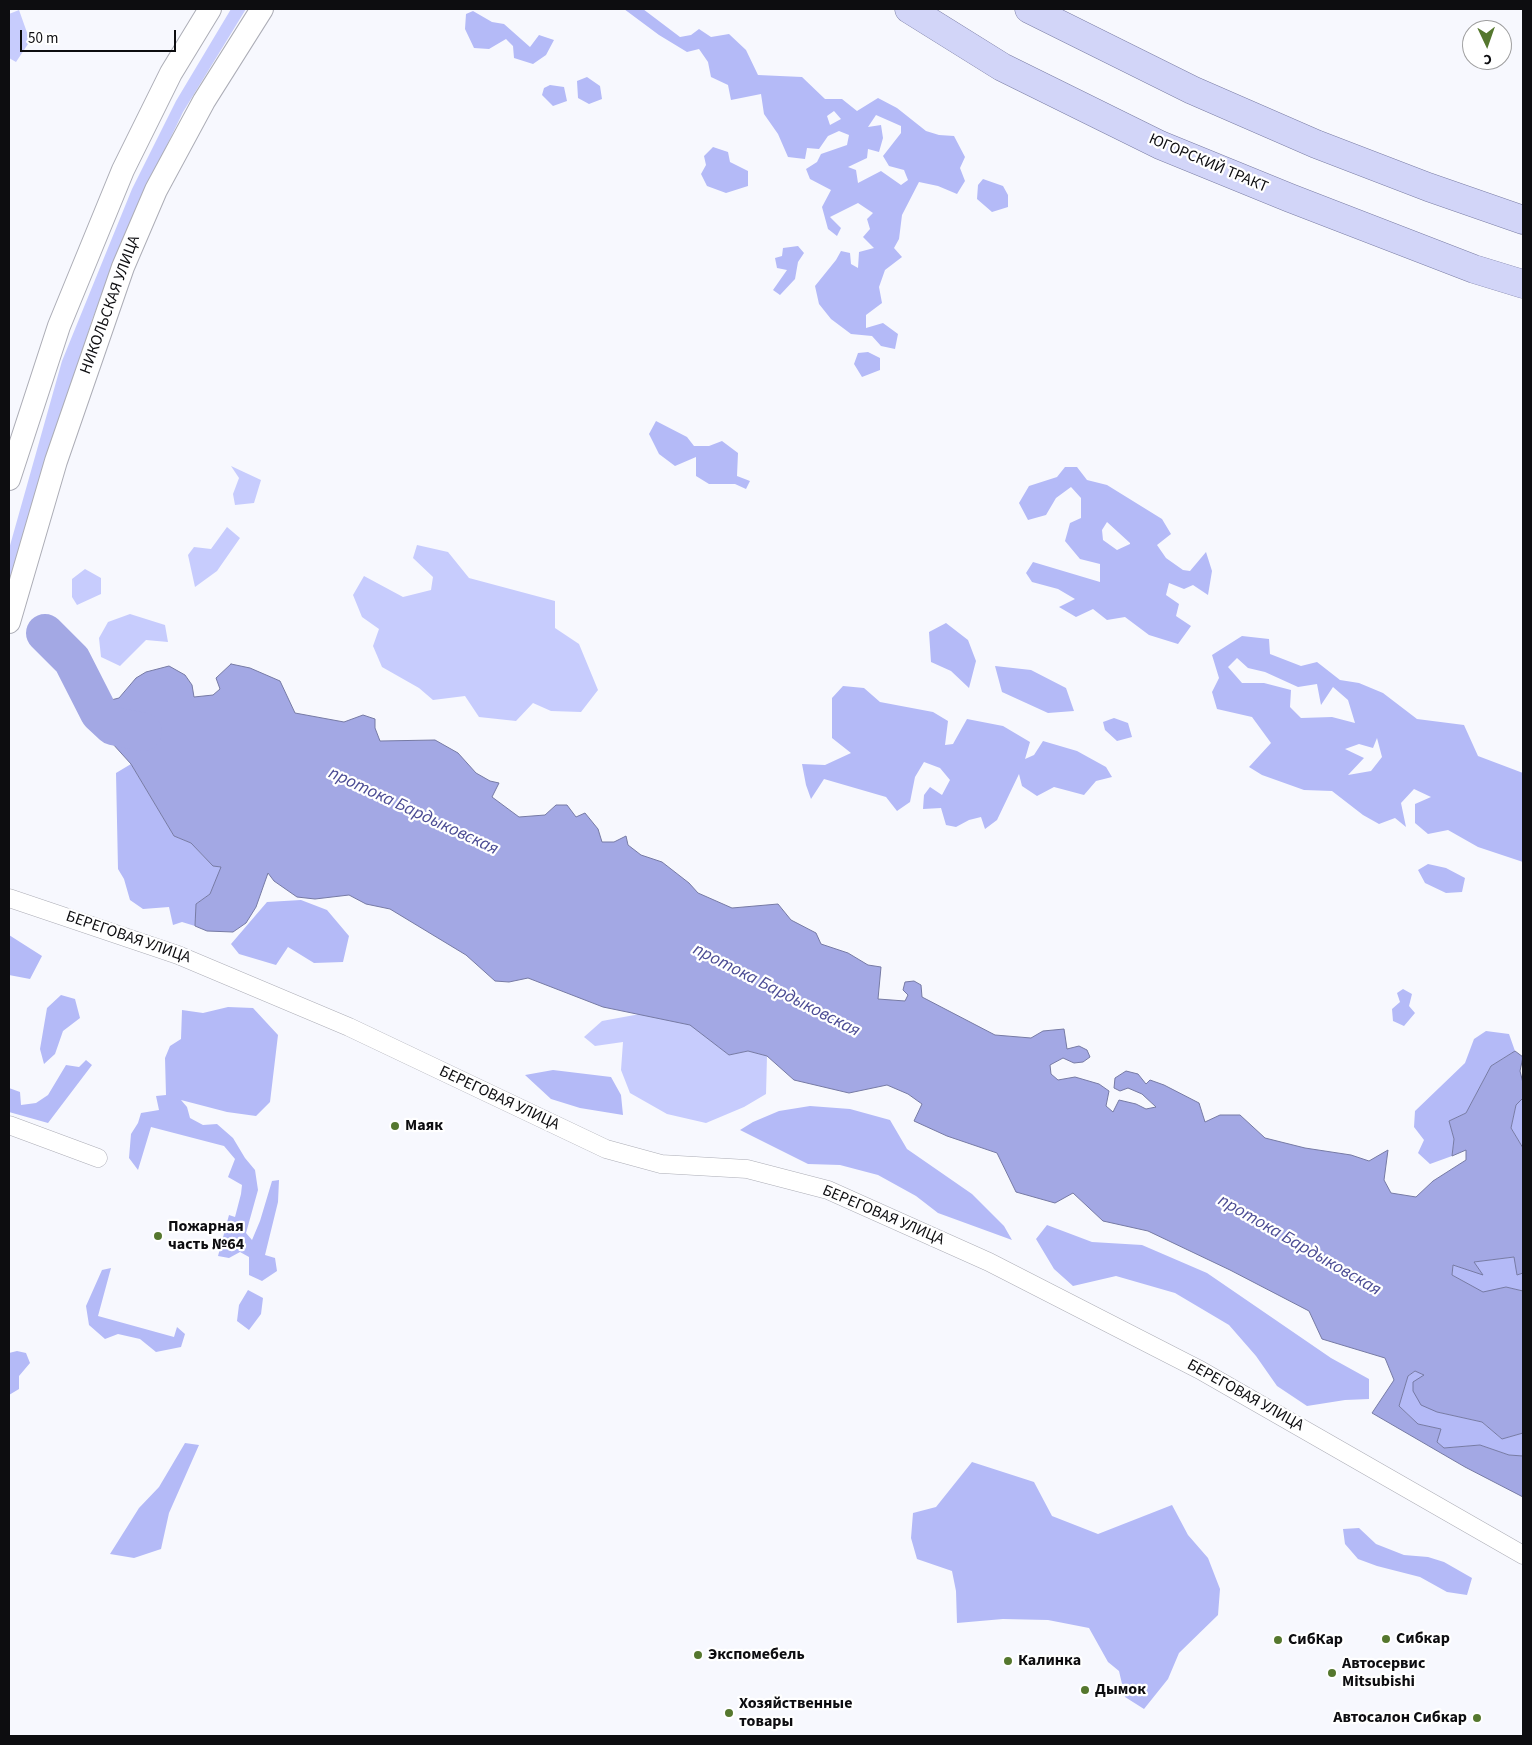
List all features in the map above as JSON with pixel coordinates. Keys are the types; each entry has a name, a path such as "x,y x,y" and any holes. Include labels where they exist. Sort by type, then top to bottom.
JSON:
{"main road":[{"name":"ЮГОРСКИЙ ТРАКТ","path":"909,9 1002,67 1160,145 1290,198 1456,262 1523,284"},
{"path":"1029,9 1192,90 1316,144 1428,187 1523,220"}],"street":[{"path":"9,479 59,326 123,170 171,73 210,9"},
{"name":"НИКОЛЬСКАЯ УЛИЦА","path":"9,622 56,461 123,267 156,190 204,101 262,9"},
{"name":"БЕРЕГОВАЯ УЛИЦА","path":"9,898 178,955 349,1028 606,1149 661,1164 747,1169 828,1190 989,1262 1200,1370 1523,1555"},
{"path":"9,1125 98,1158"}],"shaded area":[{"path":"231,9 246,9 183,112 130,222 92,320 9,588 9,549 62,361 132,189 176,101"},
{"path":"624,9 643,9 680,37 691,35 699,29 711,37 729,34 746,50 758,75 802,77 825,99 842,99 857,111 878,98 897,108 926,131 939,135 954,136 965,157 960,168 965,181 957,194 938,186 919,182 902,215 899,239 894,248 902,257 885,270 879,287 882,303 866,315 866,328 883,323 898,334 895,349 881,346 872,336 851,334 831,319 819,304 815,286 841,251 850,253 851,264 858,268 859,252 874,248 863,237 870,229 867,219 873,213 858,203 830,217 841,228 837,236 828,229 822,207 831,190 810,179 806,169 817,162 821,154 847,145 849,135 839,131 828,136 819,149 807,148 805,159 788,157 778,134 764,114 761,94 731,100 728,85 711,77 708,62 699,49 687,52 659,35","holes":["834,111 841,119 830,125 827,116","876,115 901,126 901,133 883,156 889,166 904,170 908,180 901,185 881,171 858,183 856,170 848,167 867,158 868,149 879,152 883,138 881,125 868,127"]},
{"path":"19,10 30,41 16,62 9,58 9,14"},
{"path":"473,11 492,22 504,24 530,47 539,35 554,40 546,55 533,64 514,58 513,46 506,39 489,49 474,48 465,29 466,14"},
{"path":"587,77 600,86 602,99 589,104 578,98 577,81"},
{"path":"550,85 564,87 567,101 553,106 542,95 544,88"},
{"path":"713,147 728,152 730,162 748,171 748,186 726,193 707,186 701,174 706,165 704,156"},
{"path":"983,179 1003,186 1008,195 1008,207 992,212 977,199 978,185"},
{"path":"798,246 804,253 798,262 795,279 780,295 773,290 787,270 777,268 775,258 782,256 783,248"},
{"path":"868,352 880,358 880,370 862,377 854,364 858,353"},
{"path":"656,421 687,437 694,446 709,446 722,441 738,453 737,476 750,481 746,489 735,484 709,484 696,476 696,457 675,466 659,454 649,434"},
{"path":"231,466 261,480 254,503 235,505 233,494 239,478"},
{"path":"1065,467 1077,467 1087,480 1107,485 1162,519 1171,534 1157,545 1166,558 1183,570 1190,571 1206,552 1212,571 1208,595 1193,585 1184,589 1169,583 1166,595 1179,604 1176,616 1191,626 1178,644 1149,635 1125,617 1107,620 1093,609 1076,617 1059,607 1075,599 1058,589 1032,582 1026,573 1033,562 1100,582 1100,564 1080,559 1065,541 1070,523 1081,518 1081,498 1071,487 1056,498 1046,515 1028,520 1019,503 1029,486 1057,477","holes":["1107,522 1130,543 1117,550 1103,540 1102,530"]},
{"path":"227,527 240,538 217,571 195,587 188,555 194,547 211,549"},
{"path":"417,545 448,552 469,578 555,601 555,628 579,644 598,690 581,712 551,711 533,703 516,721 479,717 465,696 433,700 419,688 382,667 373,646 379,629 362,617 353,595 364,576 403,597 431,590 433,577 413,558"},
{"path":"85,569 101,578 101,594 77,605 72,597 72,579"},
{"path":"130,614 165,625 168,642 146,640 120,666 101,657 99,638 108,622"},
{"path":"946,623 968,640 976,661 969,688 951,671 931,662 929,632"},
{"path":"1242,636 1269,639 1270,654 1301,666 1317,662 1340,680 1359,683 1383,693 1417,719 1464,725 1478,756 1523,773 1523,862 1478,847 1448,830 1428,834 1415,823 1415,804 1431,797 1414,789 1401,803 1406,827 1395,818 1379,824 1363,815 1332,791 1304,790 1262,775 1249,767 1271,743 1252,717 1217,709 1212,692 1219,678 1212,655","holes":["1237,658 1248,668 1265,672 1298,687 1317,684 1321,705 1333,687 1348,700 1355,723 1332,717 1301,718 1290,707 1291,690 1264,683 1242,683 1228,667","1377,738 1382,757 1371,771 1348,775 1364,758 1345,749 1359,744 1373,748"]},
{"path":"995,666 1031,670 1066,688 1074,711 1048,713 1002,692"},
{"path":"843,686 864,688 880,702 933,712 948,721 945,745 953,744 967,719 1003,726 1030,742 1025,759 1034,755 1043,741 1077,751 1106,767 1112,777 1096,781 1084,795 1054,787 1037,796 1022,786 1019,774 997,820 985,829 981,817 969,820 956,827 946,825 941,808 923,809 924,795 930,787 942,795 950,780 940,768 924,762 915,777 910,802 897,811 886,797 824,779 811,799 802,764 825,765 851,753 832,738 832,698"},
{"path":"1114,718 1128,723 1132,737 1117,741 1105,730 1103,722"},
{"path":"131,764 174,836 191,843 213,866 222,867 210,894 196,904 195,926 182,922 173,925 169,907 143,909 130,900 124,879 118,869 116,773"},
{"path":"1428,864 1446,868 1465,878 1462,892 1446,893 1425,883 1418,870"},
{"path":"301,900 327,910 349,936 343,962 314,963 288,947 276,965 239,954 231,944 267,902"},
{"path":"9,935 42,956 30,979 9,975"},
{"path":"1403,989 1412,994 1409,1006 1415,1013 1404,1026 1393,1021 1392,1009 1400,1002 1397,993"},
{"path":"61,995 75,999 80,1018 63,1031 55,1054 44,1064 40,1049 47,1008"},
{"path":"228,1007 253,1008 278,1035 270,1102 256,1116 227,1112 181,1100 187,1107 190,1118 203,1125 217,1124 233,1138 255,1170 258,1190 246,1233 252,1240 272,1181 279,1180 278,1202 265,1255 275,1258 277,1271 262,1281 249,1275 249,1257 240,1252 229,1258 218,1256 229,1215 235,1217 242,1185 228,1177 235,1159 224,1146 151,1127 138,1170 129,1158 131,1134 138,1123 141,1113 159,1110 156,1096 166,1095 165,1058 170,1046 181,1039 182,1010 203,1013"},
{"path":"640,1014 691,1025 729,1055 748,1051 767,1056 766,1094 744,1107 706,1123 667,1114 630,1093 621,1070 623,1042 595,1046 584,1037 602,1021"},
{"path":"1486,1031 1509,1034 1515,1051 1491,1066 1466,1113 1449,1121 1454,1139 1452,1156 1430,1164 1418,1153 1424,1140 1414,1127 1415,1111 1465,1063 1474,1039"},
{"path":"86,1060 92,1065 48,1123 9,1112 9,1088 20,1092 21,1105 36,1103 48,1095 66,1065 79,1067"},
{"path":"553,1070 611,1077 621,1095 623,1115 580,1108 551,1099 525,1075"},
{"path":"1523,1098 1523,1148 1511,1128 1516,1105"},
{"path":"810,1106 850,1109 890,1120 907,1149 972,1194 1004,1226 1012,1240 938,1213 916,1196 878,1175 840,1165 808,1164 740,1130 779,1111"},
{"path":"1047,1225 1092,1242 1142,1245 1207,1273 1331,1358 1369,1379 1369,1399 1345,1400 1307,1406 1277,1386 1256,1356 1229,1325 1175,1293 1116,1276 1073,1286 1054,1269 1036,1239"},
{"path":"1515,1257 1517,1275 1523,1273 1523,1291 1506,1287 1483,1293 1452,1275 1453,1265 1482,1274 1473,1262"},
{"path":"111,1268 98,1316 174,1337 177,1327 185,1334 181,1347 156,1352 140,1339 118,1334 105,1339 89,1325 86,1306 102,1270"},
{"path":"248,1290 263,1298 261,1314 249,1330 237,1321 239,1305"},
{"path":"17,1351 26,1353 30,1363 19,1376 19,1389 9,1395 9,1353"},
{"path":"1415,1371 1425,1375 1437,1412 1482,1422 1502,1439 1523,1433 1523,1456 1509,1455 1480,1445 1444,1448 1437,1442 1441,1429 1418,1424 1399,1406 1408,1376"},
{"path":"185,1443 199,1445 169,1513 161,1549 134,1558 110,1554 139,1508 159,1487"},
{"path":"972,1462 1034,1482 1052,1516 1098,1534 1172,1505 1188,1535 1208,1558 1220,1589 1218,1615 1179,1653 1168,1679 1144,1709 1125,1697 1119,1671 1108,1662 1089,1628 1048,1620 1003,1619 957,1623 956,1591 952,1571 917,1559 911,1538 913,1513 936,1507"},
{"path":"1359,1528 1376,1544 1404,1555 1428,1557 1444,1562 1472,1578 1467,1595 1447,1592 1420,1577 1358,1559 1345,1544 1343,1529"}],"water":[{"path":"231,664 250,668 280,681 295,713 344,722 363,715 375,719 375,728 380,741 435,740 458,753 476,773 490,781 499,783 492,797 519,817 545,815 556,805 567,805 576,817 585,813 598,829 602,842 614,842 626,836 628,845 641,855 662,862 689,883 698,893 732,908 778,904 791,920 816,933 821,944 848,953 868,965 881,967 878,999 905,1001 908,995 903,990 905,982 914,981 921,985 922,997 995,1035 1031,1038 1043,1031 1064,1029 1067,1049 1079,1046 1087,1050 1090,1057 1083,1062 1074,1063 1063,1058 1050,1065 1051,1074 1058,1080 1075,1077 1099,1084 1109,1091 1106,1106 1113,1112 1119,1100 1136,1104 1146,1109 1156,1107 1142,1094 1128,1088 1120,1091 1114,1088 1115,1078 1126,1071 1138,1074 1146,1084 1150,1080 1164,1085 1199,1103 1205,1122 1220,1115 1240,1115 1265,1138 1305,1148 1351,1155 1369,1161 1388,1150 1384,1180 1391,1193 1416,1197 1433,1181 1466,1160 1466,1150 1452,1156 1454,1139 1449,1121 1466,1113 1491,1066 1515,1051 1523,1057 1520,1071 1523,1083 1523,1098 1516,1105 1511,1128 1523,1148 1523,1273 1517,1275 1514,1257 1474,1262 1483,1275 1453,1265 1452,1275 1483,1292 1506,1287 1523,1291 1523,1433 1502,1439 1482,1422 1437,1412 1421,1405 1413,1391 1413,1382 1424,1375 1415,1371 1408,1376 1399,1406 1418,1424 1441,1429 1437,1442 1444,1448 1480,1445 1509,1455 1523,1456 1523,1497 1465,1467 1372,1413 1394,1380 1385,1358 1322,1339 1309,1311 1230,1270 1148,1231 1103,1221 1073,1193 1055,1203 1016,1192 997,1153 947,1136 914,1121 922,1104 908,1094 887,1085 849,1093 794,1080 767,1056 748,1051 729,1055 690,1025 603,1007 528,978 509,982 495,981 466,955 390,909 366,904 349,895 315,899 297,897 274,881 268,873 256,907 246,923 233,932 207,931 195,926 196,904 210,894 221,867 213,866 191,843 174,836 131,764 112,743 99,713 111,700 119,698 136,678 146,672 169,666 185,675 192,685 194,697 213,695 220,689 216,678"}],"waterway":[{"name":"протока Бардыковская","path":"45,633 72,660 99,713 113,726 143,732"}],"place":[{"name":"Маяк","path":"395,1126"},
{"name":"Пожарная часть №64","path":"158,1236"},
{"name":"Сибкар","path":"1386,1639"},
{"name":"СибКар","path":"1278,1640"},
{"name":"Экспомебель","path":"698,1655"},
{"name":"Калинка","path":"1008,1661"},
{"name":"Автосервис Mitsubishi","path":"1332,1673"},
{"name":"Дымок","path":"1085,1690"},
{"name":"Хозяйственные товары","path":"729,1713"},
{"name":"Автосалон Сибкар","path":"1477,1718"}]}
